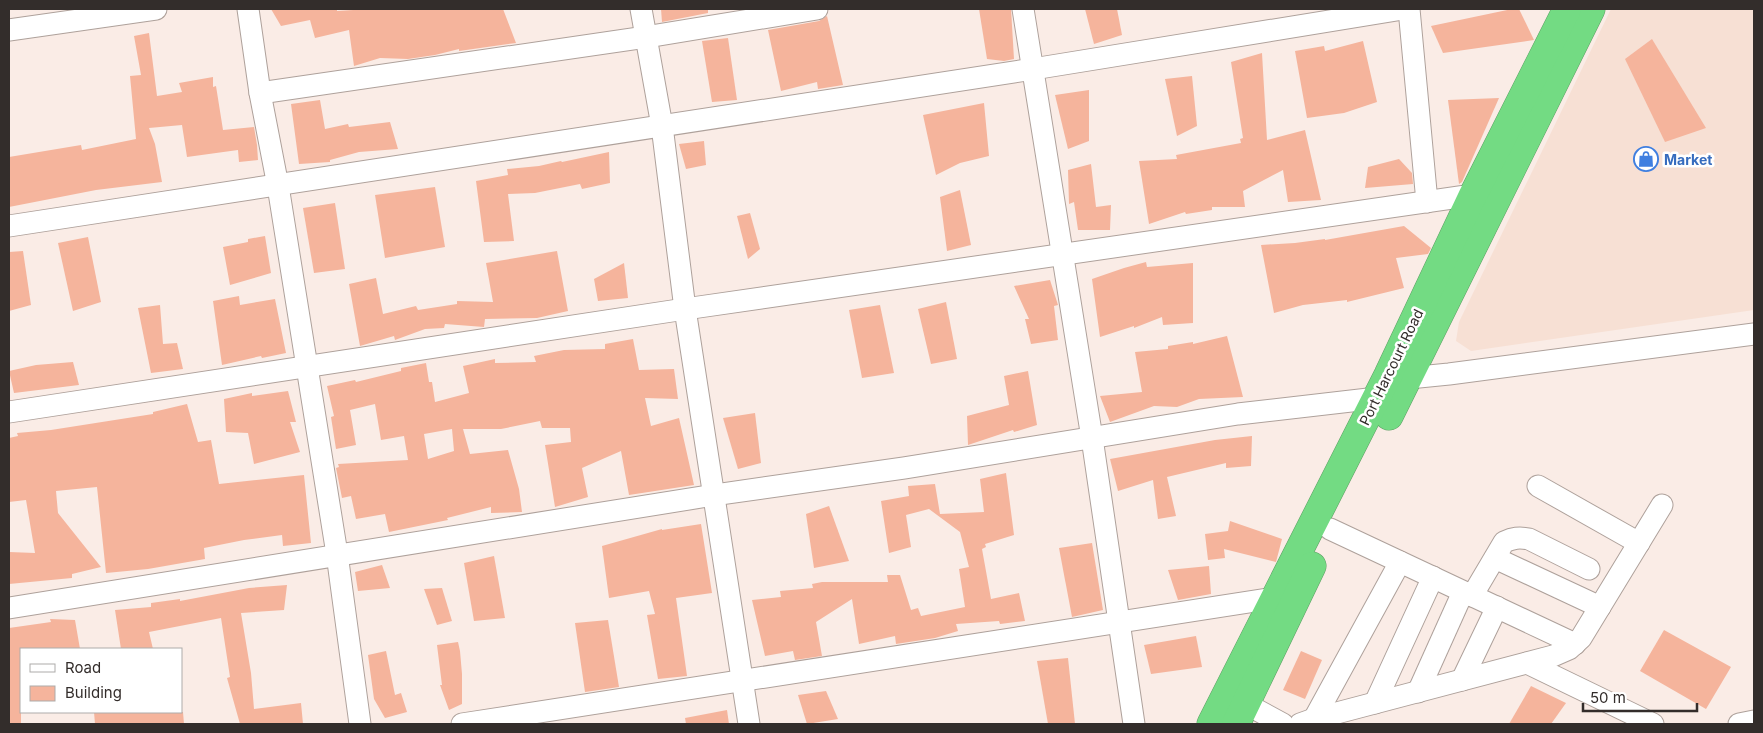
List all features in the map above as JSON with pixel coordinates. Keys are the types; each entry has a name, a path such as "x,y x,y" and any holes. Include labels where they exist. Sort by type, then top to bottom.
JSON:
{"highway":[{"name":"Port Harcourt Road","path":"1211,724 1236,708 1330,529 1473,195 1567,9"},
{"name":"Port Harcourt Road","path":"1236,708 1275,598 1591,9"}],"street":[{"path":"9,30 156,9"},
{"path":"248,9 260,94 278,186 337,554 360,724"},
{"path":"640,9 662,126 685,309 749,724"},
{"path":"260,94 646,37 817,9"},
{"path":"1023,9 1092,438 1134,724"},
{"path":"9,226 1033,70 1403,9"},
{"path":"1409,9 1428,202"},
{"path":"9,412 1062,253 1473,195"},
{"path":"9,608 337,554 1092,438 1238,414 1449,374 1754,334"},
{"path":"1538,486 1639,543"},
{"path":"1307,722 1553,656 1569,649 1581,638 1662,504"},
{"path":"1330,529 1574,644"},
{"path":"1418,692 1468,594 1495,558 1504,542 1518,537 1529,539 1589,569"},
{"path":"1495,558 1600,607"},
{"path":"1307,722 1400,562"},
{"path":"1375,703 1433,577"},
{"path":"462,724 1275,598"},
{"path":"1462,680 1496,607"},
{"path":"1526,663 1653,724"},
{"path":"1236,708 1283,724"},
{"path":"1739,724 1754,721"}],"shaded area":[{"name":"Market","path":"1611,9 1754,9 1754,310 1471,351 1456,341 1459,322"}],"building":[{"path":"271,9 337,9 337,11 369,9 503,9 516,43 459,51 459,49 408,59 380,58 354,66 349,30 315,38 310,20 281,26"},
{"path":"661,9 708,9 708,13 662,22"},
{"path":"979,9 1011,9 1014,59 1004,61 987,59"},
{"path":"1085,9 1117,9 1122,35 1094,44"},
{"path":"1519,9 1534,40 1443,53 1431,26"},
{"path":"827,16 843,85 818,89 817,82 781,91 768,30 819,21"},
{"path":"149,33 157,96 182,92 179,83 213,77 213,87 216,86 223,130 254,127 258,160 239,162 238,150 187,157 182,125 149,128 155,144 162,182 96,190 9,207 9,157 81,145 82,150 136,139 130,76 141,75 134,36"},
{"path":"728,38 737,100 712,102 702,41"},
{"path":"1652,39 1706,128 1665,142 1625,59"},
{"path":"1363,41 1377,102 1344,113 1307,118 1295,51 1324,46 1325,51"},
{"path":"1262,53 1267,140 1305,130 1321,200 1288,202 1283,170 1243,191 1245,207 1212,207 1212,210 1186,214 1185,212 1149,224 1139,161 1177,159 1176,155 1241,143 1240,139 1243,138 1231,62"},
{"path":"1192,76 1197,126 1177,136 1165,79"},
{"path":"1089,90 1089,141 1068,149 1055,95"},
{"path":"1499,98 1462,182 1459,184 1448,100"},
{"path":"320,100 325,129 348,124 349,127 390,122 398,149 359,152 330,160 330,162 299,164 291,104"},
{"path":"984,103 989,156 960,163 936,175 923,115"},
{"path":"704,141 706,165 686,169 679,144"},
{"path":"609,152 610,183 582,189 580,184 535,193 508,194 514,241 484,242 476,181 508,175 507,169 539,166"},
{"path":"1399,159 1412,173 1413,184 1365,188 1368,167"},
{"path":"1091,164 1096,207 1111,205 1110,230 1078,230 1074,202 1069,204 1068,170"},
{"path":"435,187 445,247 385,258 375,195"},
{"path":"960,190 971,245 947,251 940,197"},
{"path":"335,203 345,269 314,273 303,208"},
{"path":"750,213 760,249 748,259 737,216"},
{"path":"1404,226 1431,248 1428,254 1396,258 1404,288 1347,302 1347,300 1303,305 1274,313 1261,245 1325,240"},
{"path":"265,236 271,273 230,285 223,247"},
{"path":"88,237 101,302 73,311 58,243"},
{"path":"23,251 31,305 9,311 9,252"},
{"path":"557,251 568,311 537,318 485,319 484,327 445,324 444,328 425,329 395,340 394,336 360,346 349,284 376,278 383,314 416,306 418,310 457,304 457,301 493,302 486,263"},
{"path":"1146,262 1147,267 1193,263 1193,323 1163,325 1162,317 1134,328 1134,326 1100,337 1092,279"},
{"path":"624,263 628,298 598,301 594,279"},
{"path":"1050,280 1058,305 1054,306 1058,340 1031,344 1025,319 1029,319 1014,286"},
{"path":"239,296 240,305 275,299 286,353 262,358 261,356 222,365 213,301"},
{"path":"946,302 957,359 931,364 918,309"},
{"path":"160,305 163,344 177,343 183,369 151,373 138,308"},
{"path":"880,305 894,373 862,378 849,310"},
{"path":"1227,336 1243,397 1199,399 1177,407 1154,406 1110,422 1100,396 1142,392 1135,352 1168,349 1168,346 1193,342 1193,344"},
{"path":"633,339 639,370 674,369 678,399 645,398 651,426 679,418 694,485 629,495 621,451 582,468 588,497 555,507 545,445 571,442 570,428 542,428 540,421 501,429 463,429 470,454 508,450 519,489 522,512 491,513 491,507 447,518 448,520 389,532 385,514 356,519 351,496 342,498 336,468 339,467 338,464 408,460 404,436 381,440 375,404 350,410 356,445 336,449 331,417 334,416 327,386 355,380 356,382 401,371 401,368 426,363 429,382 432,382 435,402 469,393 463,366 495,359 495,363 536,362 534,356 564,350 605,349 605,344","holes":["452,429 454,451 428,459 424,434"]},
{"path":"73,362 79,385 14,393 9,371 36,365"},
{"path":"1028,371 1037,425 1014,432 1013,430 968,445 967,416 1009,405 1004,376"},
{"path":"288,391 296,422 290,422 300,452 254,464 248,433 226,432 224,399 252,393 252,396"},
{"path":"187,404 198,442 211,440 219,484 304,475 311,543 283,546 282,535 244,540 204,548 205,559 148,569 106,573 97,487 56,491 58,513 101,567 72,574 72,578 9,584 9,552 35,553 26,500 9,502 9,438 18,436 17,433 51,430 153,414 153,412"},
{"path":"755,413 761,463 738,469 723,418"},
{"path":"1252,436 1251,466 1226,468 1226,463 1167,477 1176,516 1158,519 1153,480 1118,491 1110,459 1215,440"},
{"path":"1006,473 1014,535 985,544 986,547 982,549 991,599 1019,593 1025,621 1000,624 999,621 956,624 958,631 935,638 896,644 895,636 859,644 852,599 816,622 822,656 795,660 793,651 765,656 752,600 781,597 780,591 813,588 812,584 822,582 888,582 887,575 900,575 911,610 918,608 921,616 965,607 959,569 969,567 960,532 929,509 906,515 911,547 889,553 881,501 909,496 908,486 935,484 940,514 984,512 980,479"},
{"path":"829,506 849,561 814,568 806,514"},
{"path":"1230,521 1282,539 1276,562 1224,549 1225,558 1208,560 1205,534 1228,531"},
{"path":"701,524 712,593 676,598 687,676 658,679 647,615 655,614 649,591 609,598 602,546 662,529"},
{"path":"1092,543 1103,610 1072,617 1059,548"},
{"path":"494,556 505,618 474,621 464,563"},
{"path":"382,565 390,588 358,591 355,572"},
{"path":"1209,566 1211,594 1178,600 1168,570"},
{"path":"287,585 284,610 241,613 251,673 254,709 301,703 303,724 240,724 227,678 230,677 221,618 149,632 153,648 121,648 115,610 151,607 151,603 180,599 180,601 249,588"},
{"path":"442,588 452,621 437,625 424,589"},
{"path":"50,619 75,620 80,648 20,648 21,724 9,724 9,628 51,622"},
{"path":"608,620 619,687 585,692 575,623"},
{"path":"1664,630 1731,667 1706,709 1640,671"},
{"path":"1196,636 1202,667 1151,674 1144,645"},
{"path":"458,642 462,674 462,704 449,710 440,685 442,685 437,645"},
{"path":"386,651 395,695 401,693 407,712 385,718 374,699 368,655"},
{"path":"1301,651 1322,660 1305,699 1283,690"},
{"path":"1068,658 1075,724 1048,724 1037,661"},
{"path":"1531,686 1566,703 1551,724 1509,724"},
{"path":"826,691 838,719 807,724 798,695"},
{"path":"727,710 729,724 686,724 685,718"},
{"path":"183,712 184,724 95,724 94,713"}],"place":[{"name":"Market","path":"1646,159"}]}
